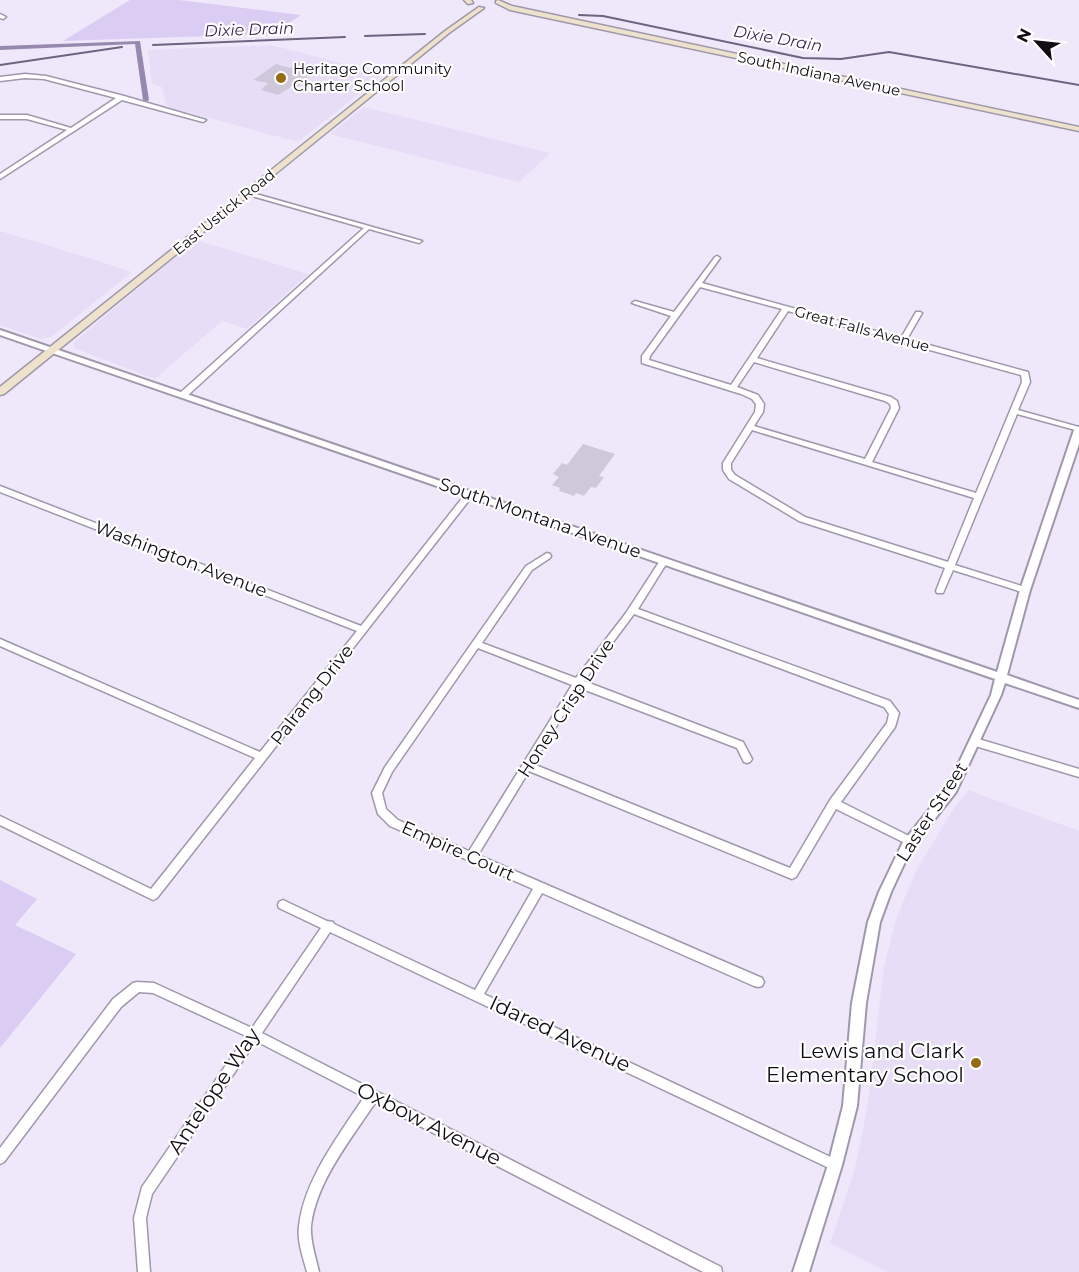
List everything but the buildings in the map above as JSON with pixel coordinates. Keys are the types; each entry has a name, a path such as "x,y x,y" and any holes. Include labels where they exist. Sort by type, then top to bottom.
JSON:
{"main road":[{"path":"470,2 492,4"},
{"name":"East Ustick Road","path":"447,32 470,2"},
{"name":"East Ustick Road","path":"0,392 447,32 458,27 471,13 492,4"},
{"name":"South Indiana Avenue","path":"492,4 1079,129"},
{"name":"South Indiana Avenue","path":"492,4 559,18"}],"street":[{"path":"0,79 34,75 203,120"},
{"path":"0,177 122,98"},
{"path":"0,117 27,117 73,130"},
{"path":"247,193 419,242"},
{"path":"183,395 368,227"},
{"path":"717,258 646,356 645,361 733,388 755,398 760,404 750,427 727,463 727,470 732,477 802,519 1025,590"},
{"name":"Great Falls Avenue","path":"698,284 1025,374 1026,382 1014,411"},
{"path":"635,303 676,315"},
{"path":"733,388 786,308"},
{"path":"903,340 918,313"},
{"name":"South Montana Avenue","path":"0,332 1079,704"},
{"path":"752,359 888,399 894,403 895,408 867,463"},
{"path":"940,591 1014,411 1079,430"},
{"path":"750,427 979,497"},
{"name":"Laster Street","path":"801,1272 835,1165 850,1106 859,1003 874,922 885,892 911,842 952,789 996,695 1025,590 1079,430"},
{"name":"Washington Avenue","path":"0,489 363,630"},
{"name":"Palrang Drive","path":"0,820 153,895 470,494"},
{"name":"Empire Court","path":"547,556 529,568 388,770 377,793 382,811 394,823 758,982"},
{"name":"Honey Crisp Drive","path":"471,857 578,683 632,610 664,561"},
{"path":"527,766 792,874 834,803 892,724 894,712 887,704 632,610"},
{"path":"0,642 262,757"},
{"path":"477,644 740,745 747,759"},
{"path":"975,742 1079,773"},
{"path":"834,803 911,842"},
{"path":"478,995 540,887"},
{"name":"Idared Avenue","path":"283,905 835,1165"},
{"name":"Antelope Way","path":"144,1272 141,1218 146,1191 329,925"},
{"name":"Oxbow Avenue","path":"0,1158 117,1004 137,987 154,988 253,1034 716,1272"},
{"path":"313,1272 305,1228 312,1200 334,1153 373,1095"}],"shaded area":[{"path":"130,0 179,0 301,15 273,34 63,41"},
{"path":"271,45 384,74 298,142 172,108 166,105 162,87 152,84 148,50"},
{"path":"364,107 550,153 519,182 330,134"},
{"path":"0,231 132,272 51,337 40,339 0,325"},
{"path":"196,240 308,274 247,329 222,321 155,379 74,348 74,342"},
{"name":"Lewis and Clark Elementary School","path":"968,790 1079,831 1079,1272 888,1272 830,1243 854,1172 867,1110 884,967 897,916 917,869 952,811"},
{"path":"0,880 37,899 15,925 76,954 0,1048"}],"waterway":[{"name":"Dixie Drain","path":"579,15 603,16 803,58 841,59 889,52 1079,85"},
{"name":"Dixie Drain","path":"365,36 425,34"},
{"name":"Dixie Drain","path":"153,45 345,37"},
{"path":"0,48 138,42 146,100"},
{"name":"Dixie Drain","path":"0,65 122,47"}],"place":[{"name":"Heritage Community Charter School","path":"281,78"},
{"name":"Lewis and Clark Elementary School","path":"976,1063"}]}
